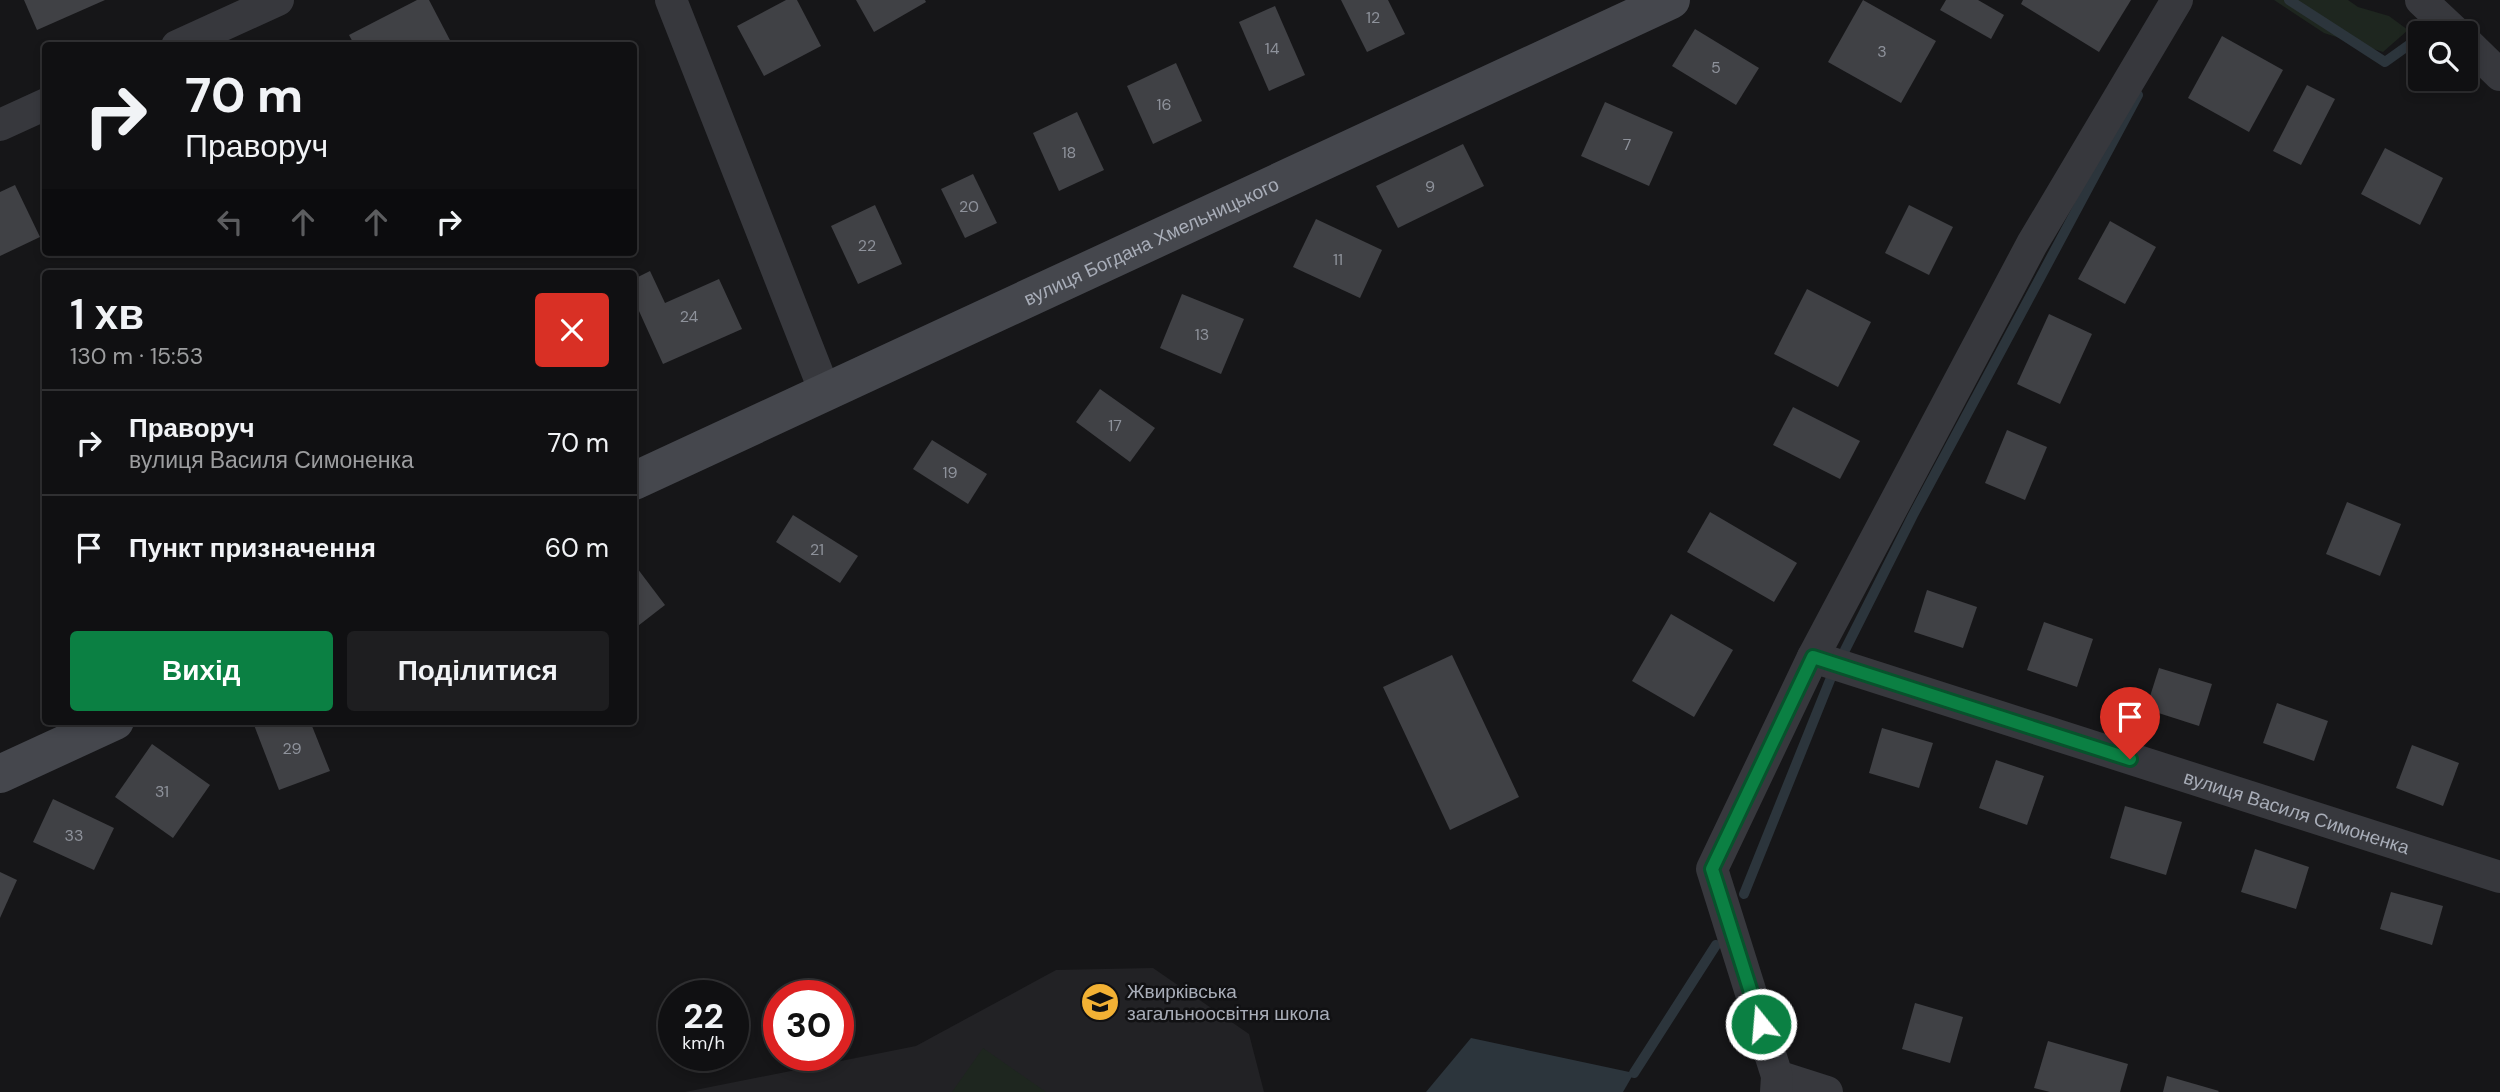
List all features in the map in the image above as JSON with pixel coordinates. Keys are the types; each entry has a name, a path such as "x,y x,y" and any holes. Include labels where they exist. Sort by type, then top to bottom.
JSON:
{"street":[{"path":"186,42 278,0"},
{"name":"вулиця Богдана Хмельницького","path":"637,480 1671,0"},
{"path":"1827,1092 1776,1084 1712,869 1813,657 2032,244 2177,0"},
{"path":"2421,0 2443,21"},
{"path":"673,1 825,392"},
{"path":"2478,54 2500,75"},
{"path":"0,125 42,106"},
{"name":"вулиця Василя Симоненка","path":"1813,657 2500,877"},
{"path":"0,774 106,725"}],"shaded area":[{"path":"2274,0 2348,0 2358,7 2389,16 2408,30 2383,52 2324,33"},
{"name":"Жвирківська загальноосвітня школа","path":"1153,968 1249,1034 1264,1092 685,1092 790,1071 854,1071 854,1058 916,1046 1056,970"},
{"path":"1471,1038 1634,1073 1623,1092 1426,1092"},
{"path":"983,1048 1046,1092 952,1092"}],"building":[{"path":"24,0 105,0 37,30"},
{"path":"417,0 429,0 451,42 353,42 349,35"},
{"path":"786,0 797,0 821,46 764,76 737,26"},
{"path":"856,0 925,0 926,2 874,32"},
{"path":"1341,0 1388,0 1405,34 1367,52"},
{"path":"1863,0 1936,41 1901,103 1828,62"},
{"path":"1946,0 1978,0 2004,15 1991,39 1940,10"},
{"path":"2023,0 2131,0 2099,52 2021,4"},
{"path":"1275,6 1305,75 1269,91 1239,22"},
{"path":"1695,29 1759,68 1736,105 1672,66"},
{"path":"2222,36 2283,70 2249,132 2188,98"},
{"path":"1176,63 1202,121 1153,144 1127,86"},
{"path":"2307,85 2335,99 2301,165 2273,151"},
{"path":"1605,102 1673,132 1649,186 1581,156"},
{"path":"1077,112 1104,170 1059,191 1033,133"},
{"path":"1463,144 1484,186 1398,228 1376,186"},
{"path":"2385,148 2443,178 2420,225 2361,194"},
{"path":"973,174 997,223 965,238 941,189"},
{"path":"15,185 40,237 0,256 0,192"},
{"path":"875,205 902,264 858,284 831,226"},
{"path":"1909,205 1953,227 1929,275 1885,253"},
{"path":"1316,219 1382,250 1360,298 1293,267"},
{"path":"2110,221 2156,247 2125,304 2078,279"},
{"path":"650,271 665,303 719,279 742,329 663,364 637,307 637,278"},
{"path":"1807,289 1871,322 1838,387 1774,354"},
{"path":"1182,294 1244,319 1221,374 1160,348"},
{"path":"2049,314 2092,334 2060,404 2017,384"},
{"path":"1100,389 1155,428 1130,462 1076,422"},
{"path":"1793,407 1860,441 1840,479 1773,445"},
{"path":"2007,430 2047,447 2025,500 1985,483"},
{"path":"932,440 987,474 968,504 913,469"},
{"path":"2347,502 2401,524 2380,576 2326,554"},
{"path":"1710,512 1797,563 1774,602 1687,552"},
{"path":"793,515 858,556 840,583 776,542"},
{"path":"637,568 665,605 637,627"},
{"path":"1927,590 1977,607 1963,648 1914,632"},
{"path":"1671,614 1733,650 1694,717 1632,681"},
{"path":"2044,622 2093,639 2077,687 2027,670"},
{"path":"1452,655 1519,797 1450,830 1383,687"},
{"path":"2159,668 2212,684 2199,726 2146,709"},
{"path":"2277,703 2328,721 2314,761 2263,743"},
{"path":"254,725 312,725 330,771 279,790"},
{"path":"1882,728 1933,743 1919,788 1869,773"},
{"path":"152,744 210,785 173,838 115,797"},
{"path":"2412,745 2459,763 2443,806 2396,788"},
{"path":"1996,760 2044,776 2027,825 1979,808"},
{"path":"53,799 114,828 94,870 33,842"},
{"path":"2125,806 2182,822 2166,875 2110,858"},
{"path":"2255,849 2309,867 2296,909 2241,892"},
{"path":"0,872 17,880 0,918"},
{"path":"2391,892 2443,906 2432,945 2380,929"},
{"path":"1915,1003 1963,1017 1950,1063 1902,1049"},
{"path":"2048,1041 2128,1064 2120,1092 2050,1092 2034,1088"},
{"path":"2167,1076 2219,1091 2163,1092"}],"waterway":[{"path":"2289,0 2385,62 2408,46"},
{"path":"1845,650 1913,515 2138,95"},
{"path":"1744,894 1832,675"},
{"path":"1634,1073 1716,945"}],"place":[{"name":"Жвирківська загальноосвітня школа","path":"1100,1002"}],"route":[{"path":"1761,1024 1712,869 1813,657 2130,759"}]}
